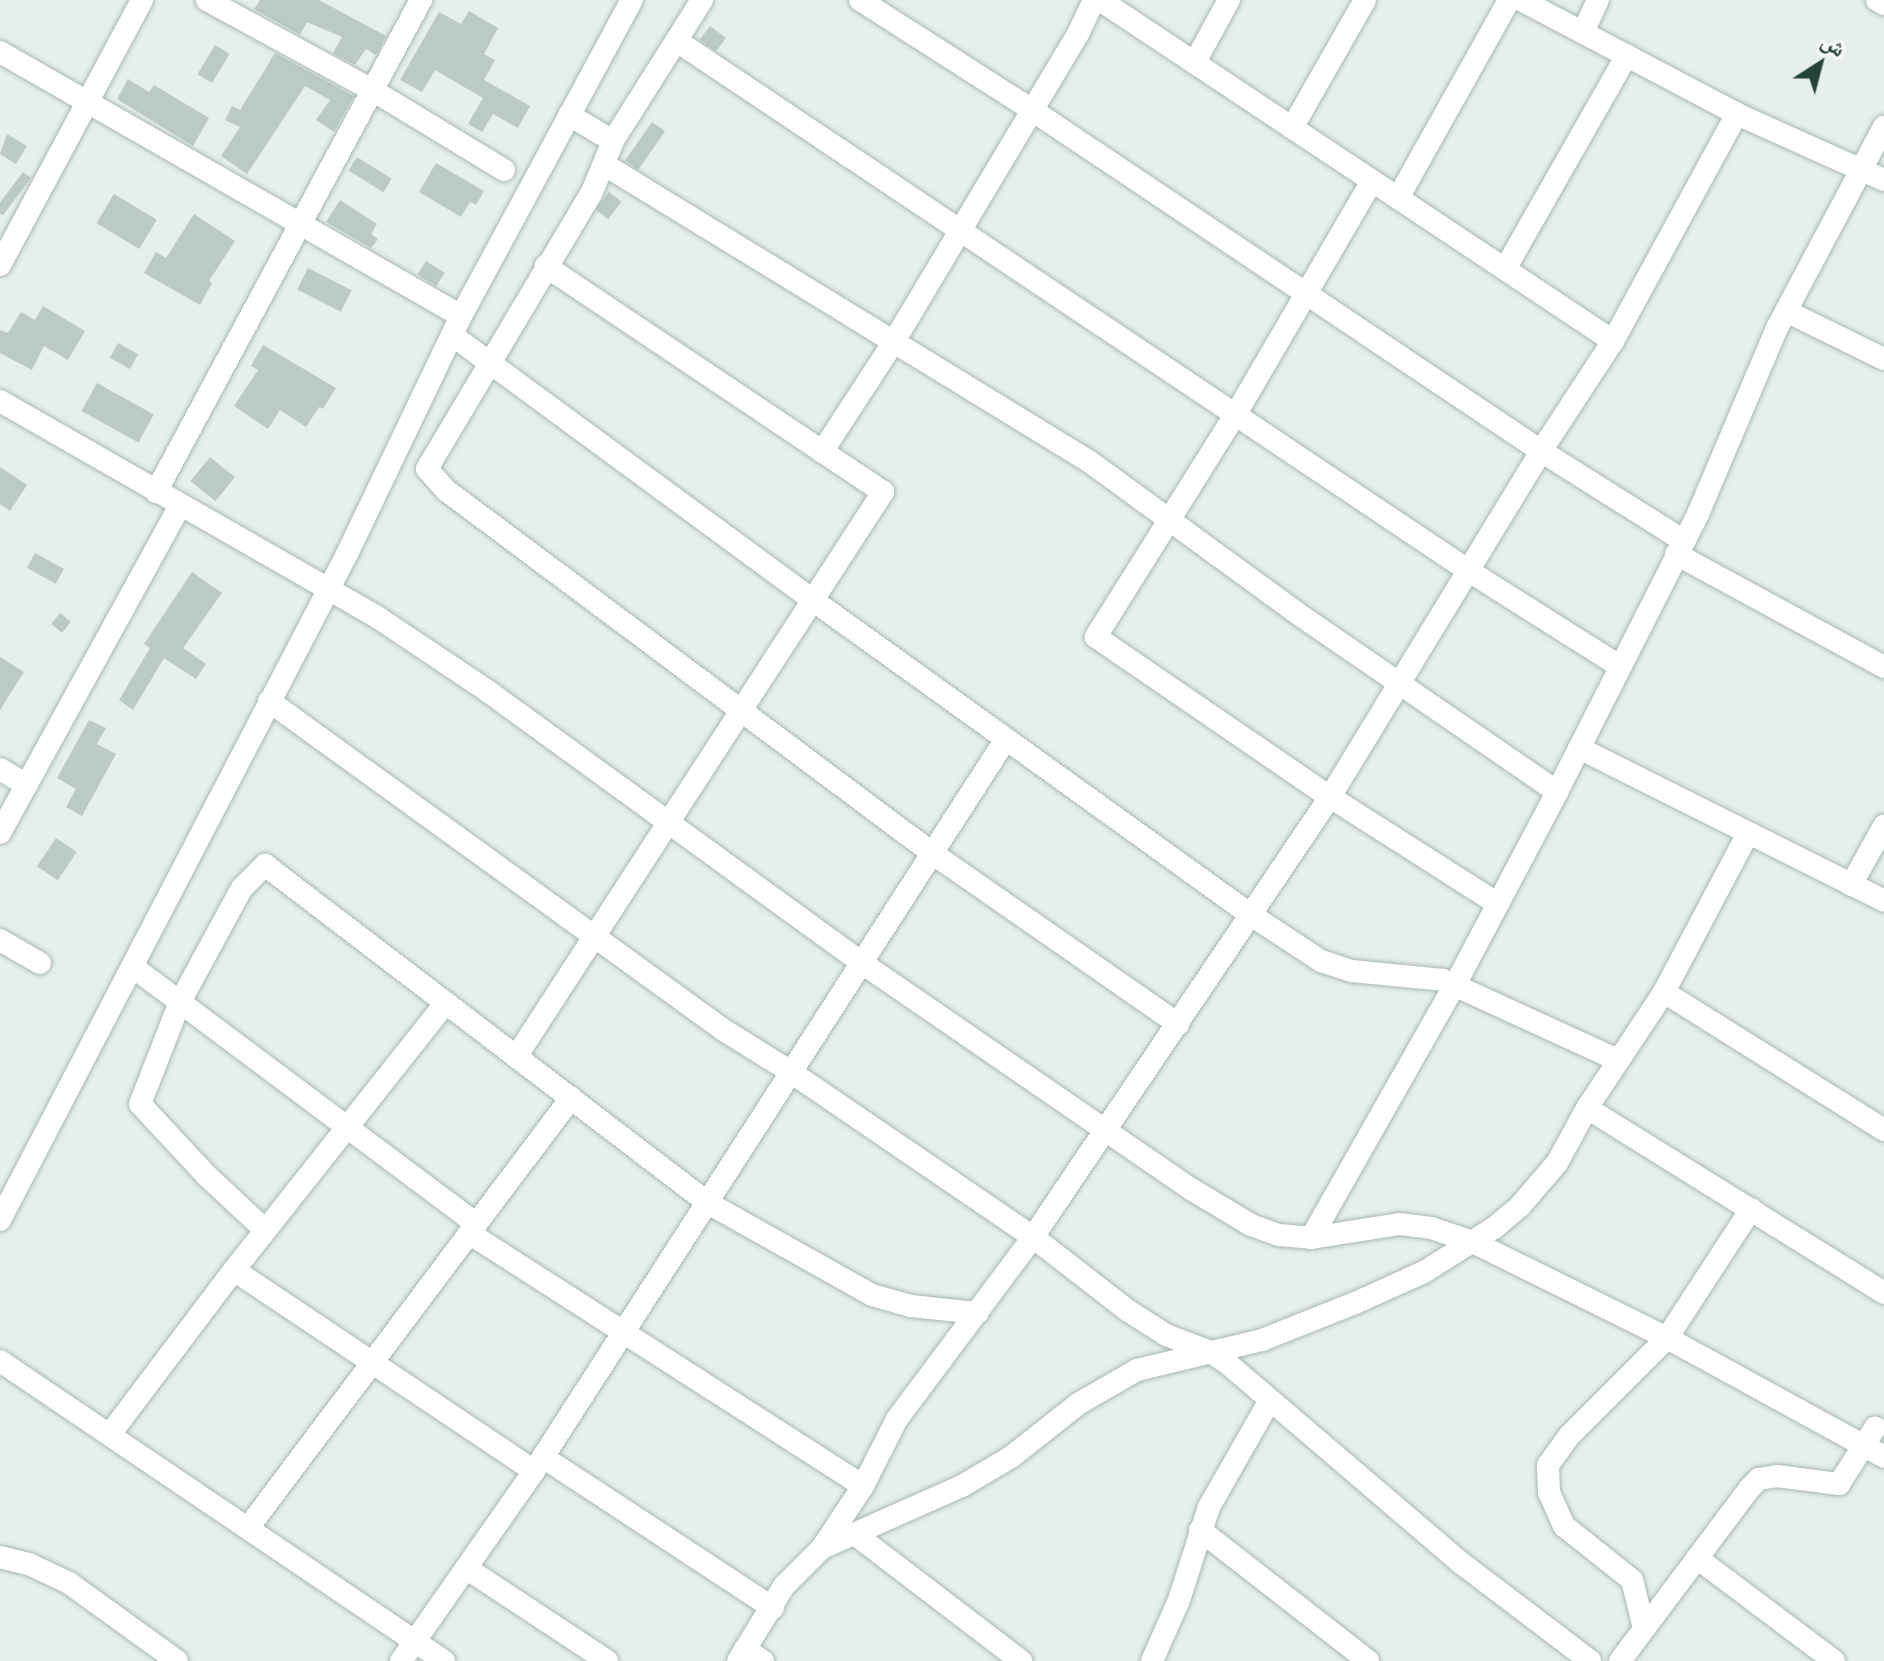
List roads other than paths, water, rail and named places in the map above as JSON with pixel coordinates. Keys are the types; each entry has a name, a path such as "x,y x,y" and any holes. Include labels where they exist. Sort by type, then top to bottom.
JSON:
{"street":[{"path":"0,265 142,0"},
{"path":"207,0 374,91 504,170"},
{"path":"156,492 421,0"},
{"path":"0,1220 326,588 346,556 457,326 632,0"},
{"path":"702,0 613,141 605,165 427,469 432,478 932,853 1178,1024"},
{"path":"860,0 1032,110 1680,547 1884,667"},
{"path":"822,452 893,343 1094,0"},
{"path":"1100,0 1613,341"},
{"path":"1195,62 1229,0"},
{"path":"1292,128 1365,0"},
{"path":"1398,198 1509,0"},
{"path":"1521,0 1737,114 1884,180"},
{"path":"1583,32 1598,0"},
{"path":"1877,0 1884,4"},
{"path":"677,41 1469,571 1619,666"},
{"path":"0,52 301,223 457,326 491,362 556,413 1251,915 1331,966 1429,977 1455,985 1618,1060"},
{"path":"1505,269 1627,55"},
{"path":"749,1657 784,1586 822,1548 863,1486 897,1419 1033,1237 1330,797 1541,451 1613,341 1737,114"},
{"path":"569,115 613,141"},
{"path":"1311,1238 1455,985 1557,792 1680,547 1786,311 1884,127"},
{"path":"605,165 1090,462 1399,685 1557,792"},
{"path":"1372,181 1235,415 1096,637 1330,797 1498,904"},
{"path":"516,1057 883,492 546,266"},
{"path":"1786,311 1884,359"},
{"path":"0,401 377,617 489,692 862,963 1251,1225 1279,1235 1311,1238 1399,1224 1431,1228 1473,1242 1870,1436 1884,1457"},
{"path":"0,833 180,506"},
{"path":"269,701 702,1016 791,1072 1033,1237 1166,1335 1211,1352 1461,1563 1590,1661"},
{"path":"401,1661 539,1464 621,1332 667,1269 1006,739"},
{"path":"1579,748 1747,835 1884,901"},
{"path":"0,769 27,785"},
{"path":"1851,885 1884,826"},
{"path":"822,1548 962,1486 1011,1457 1078,1404 1127,1376 1262,1340 1355,1303 1424,1272 1473,1242 1520,1206 1547,1176 1587,1108 1664,992 1747,835"},
{"path":"265,1230 207,1176 140,1104 180,1002 242,888 265,865 708,1203 872,1295 911,1306 978,1313"},
{"path":"0,940 40,963"},
{"path":"133,967 348,1127 473,1228 621,1332 863,1486"},
{"path":"1664,992 1884,1130"},
{"path":"110,1434 265,1230 445,1004"},
{"path":"248,1528 571,1098"},
{"path":"1587,1108 1884,1293"},
{"path":"1644,1628 1632,1580 1571,1536 1549,1493 1548,1465 1559,1447 1667,1338 1751,1209"},
{"path":"234,1270 371,1364 773,1608"},
{"path":"0,1361 444,1661"},
{"path":"1157,1659 1209,1507 1270,1400"},
{"path":"1620,1661 1759,1479 1777,1476 1836,1485 1870,1436"},
{"path":"1200,1530 1368,1661"},
{"path":"856,1535 1021,1661"},
{"path":"0,1557 29,1564 69,1583 177,1661"},
{"path":"1697,1558 1834,1661"},
{"path":"466,1568 607,1661"}]}
